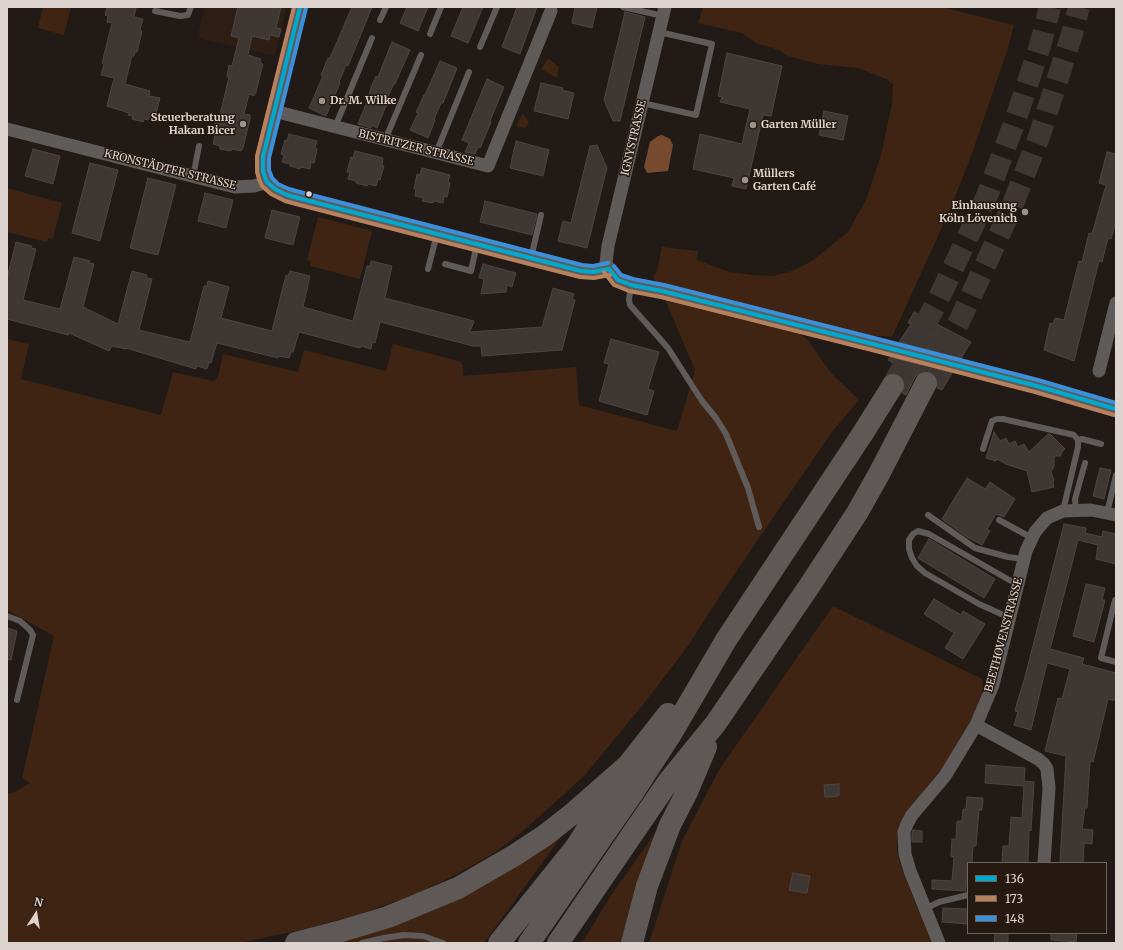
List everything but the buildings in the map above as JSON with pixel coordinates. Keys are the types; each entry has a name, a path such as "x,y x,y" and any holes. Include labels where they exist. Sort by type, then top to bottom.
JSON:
{"highway":[{"path":"558,943 668,782 716,723 762,657 857,513 926,383"},
{"path":"529,943 666,740 726,640 863,433 893,385"},
{"path":"499,943 576,846 628,766 726,640"},
{"path":"632,943 647,886 667,832 687,792 716,723"},
{"path":"296,943 388,917 458,888 504,862 544,836 628,766"}],"street":[{"path":"300,7 263,157 263,171 267,182 275,189 287,195 581,271 593,272 609,269 618,280 631,285 662,291 873,344 1116,408"},
{"name":"BISTRITZER STRASSE","path":"274,111 488,166 551,8"},
{"name":"IGNYSTRASSE","path":"609,269 606,263 608,246 664,11"},
{"name":"KRONSTÄDTER STRASSE","path":"7,128 235,187 254,186 267,182"},
{"path":"1099,371 1113,329 1116,303"},
{"name":"BEETHOVENSTRASSE","path":"939,943 905,854 904,832 907,824 945,776 976,725 993,685 1026,551 1035,532 1048,518 1070,511 1091,510 1112,514"},
{"path":"976,725 1038,759 1044,764 1047,770 1049,788 1044,862"}],"lane":[{"path":"155,11 180,16 188,15 191,7"},
{"path":"380,20 386,7"},
{"path":"430,34 441,7"},
{"path":"480,47 497,7"},
{"path":"623,7 664,11"},
{"path":"642,103 696,115 712,44 659,32"},
{"path":"335,127 372,38"},
{"path":"385,140 420,55"},
{"path":"436,153 469,72"},
{"path":"193,177 199,146"},
{"path":"531,258 541,215"},
{"path":"428,269 437,234"},
{"path":"445,264 470,271 477,244"},
{"path":"631,285 629,300 630,305 668,348 702,401 716,418 726,434 748,488 759,527"},
{"path":"982,449 992,421 996,419 1003,419 1074,435 1078,440 1078,447 1070,511"},
{"path":"1078,440 1082,439 1101,444"},
{"path":"1070,511 1085,463"},
{"path":"1112,514 1116,475"},
{"path":"928,515 975,548 1008,557 1024,559"},
{"path":"999,520 1032,538"},
{"path":"1010,618 979,604 925,573 917,566 912,558 909,549 909,540 913,534 918,531 929,534 1018,585"},
{"path":"1115,600 1101,658 1116,662"},
{"path":"7,616 20,621 30,630 33,635 17,700"},
{"path":"925,908 939,902 967,895"},
{"path":"362,943 404,935 423,936 443,943"}],"shaded area":[{"path":"43,7 71,7 64,35 38,28"},
{"path":"204,7 287,7 275,56 197,38"},
{"path":"703,7 942,7 1014,25 1007,51 970,159 949,212 892,337 873,336 795,319 791,329 807,339 831,373 859,400 831,433 727,585 688,646 642,706 584,776 523,831 494,853 455,875 418,893 360,914 301,930 239,943 7,942 7,794 15,792 30,783 22,778 54,636 7,610 7,339 29,344 21,379 161,415 173,372 213,381 218,377 223,354 298,372 304,350 386,371 393,344 462,362 463,376 576,367 579,405 677,431 695,370 667,304 653,276 657,271 662,247 698,251 697,260 729,272 753,275 774,276 792,271 812,261 848,232 866,200 881,155 892,104 893,84 886,79 858,68 818,64 788,56 779,50 756,43 742,33 698,23"},
{"path":"548,58 559,67 557,78 541,69"},
{"path":"523,113 529,123 525,128 516,126"},
{"path":"662,135 670,139 673,145 668,171 647,173 644,167 650,142"},
{"path":"7,188 62,203 53,239 48,238 47,242 7,232"},
{"path":"318,217 372,231 360,279 310,266 311,262 307,260"},
{"path":"833,606 982,679 983,690 979,705 958,745 898,835 897,851 902,870 932,943 649,943 682,841 719,770"},
{"path":"660,826 625,943 582,943 612,894"},
{"path":"566,830 484,943 325,943"}],"tunnel":[{"path":"893,385 938,300 987,196 1015,121 1040,46 1050,7"},
{"path":"926,383 959,322 1011,209 1039,137 1072,34 1079,7"}],"transit line":[{"name":"173","path":"294,7 257,156 257,172 259,179 262,186 271,194 285,201 296,204 580,277 594,278 610,275"},
{"name":"136","path":"300,7 263,157 263,171 265,177 267,182 275,189 287,195 298,198 581,271 593,272 609,269"},
{"name":"148","path":"306,8 269,158 269,170 272,178 278,184 300,192 582,265 593,266 608,263"},
{"name":"148","path":"614,266 621,275 633,279 664,285 1038,380 1116,403"},
{"name":"136","path":"609,269 618,280 631,285 662,291 873,344 1037,386 1116,409"},
{"name":"173","path":"604,272 614,285 629,291 661,297 872,350 1035,392 1114,415"}],"place":[{"name":"Dr. M. Wilke","path":"322,101"},
{"name":"Steuerberatung Hakan Bicer","path":"243,124"},
{"name":"Garten Müller","path":"753,125"},
{"name":"Müllers Garten Café","path":"745,180"},
{"name":"Einhausung Köln Lövenich","path":"1025,212"}]}
